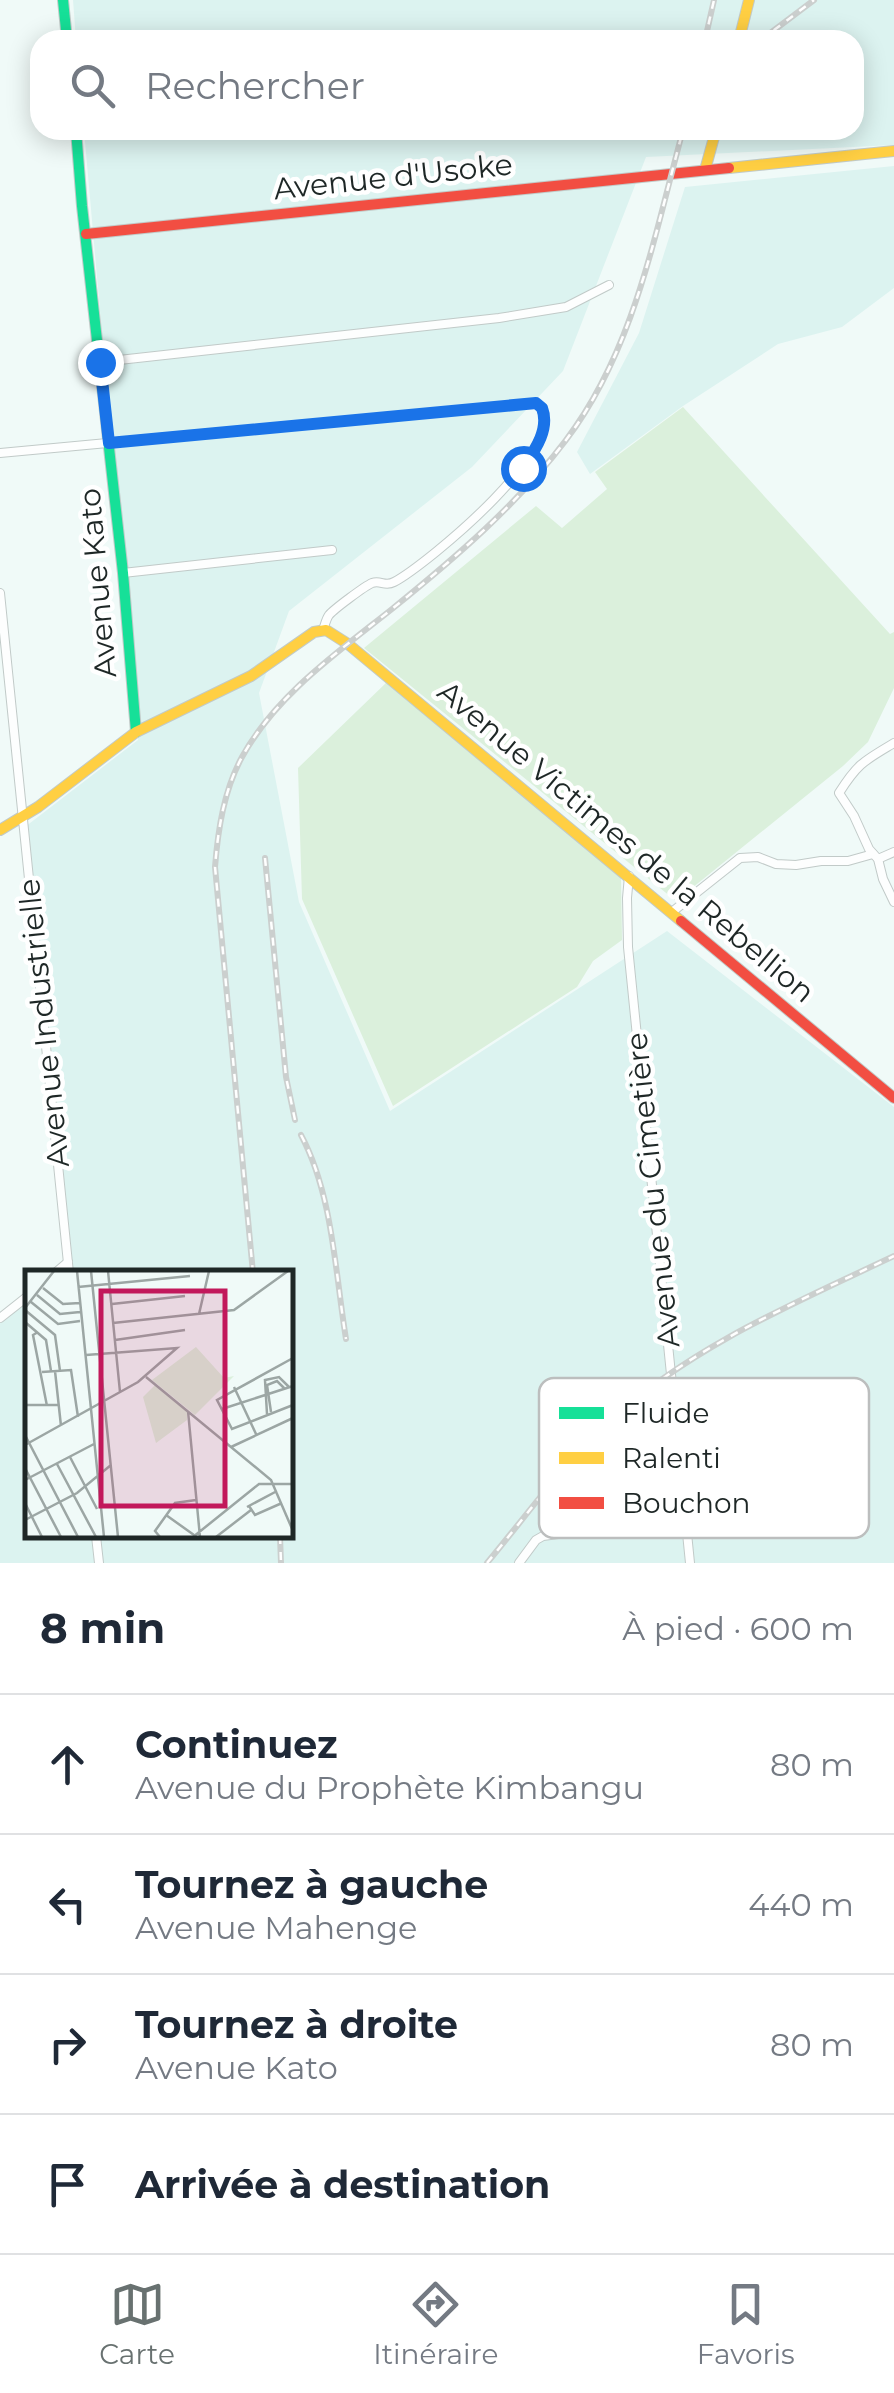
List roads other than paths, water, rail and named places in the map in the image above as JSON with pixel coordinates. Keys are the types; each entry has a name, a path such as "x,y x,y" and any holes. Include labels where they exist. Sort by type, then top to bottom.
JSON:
{"street":[{"path":"63,0 67,30"},
{"path":"742,30 749,0"},
{"name":"Avenue Kato","path":"77,140 136,732"},
{"path":"706,170 714,140"},
{"name":"Avenue d'Usoke","path":"86,234 894,151"},
{"path":"100,362 499,318 566,306 609,286"},
{"path":"0,453 536,403 546,417 530,457 511,481 450,540 408,573 390,585 374,582 330,614 324,630 310,634 251,676 136,732 24,817 0,830"},
{"path":"123,574 332,550"},
{"name":"Avenue Industrielle","path":"0,593 69,1270"},
{"name":"Avenue Victimes de la Rebellion","path":"324,630 336,634 894,1098"},
{"path":"894,743 857,766 839,793 876,857 894,902"},
{"path":"672,912 740,858 752,856 796,865 894,852"},
{"name":"Avenue du Cimetière","path":"629,876 628,946 672,1378"},
{"path":"59,1270 68,1262"},
{"path":"0,1318 25,1298"},
{"path":"96,1538 98,1563"},
{"path":"519,1563 539,1538"},
{"name":"Avenue du Cimetière","path":"688,1538 690,1563"}],"railway":[{"path":"707,30 714,0"},
{"path":"774,30 814,0"},
{"path":"253,1270 215,867 226,796 242,757 290,694 484,530 566,440 609,369 625,331 680,140"},
{"path":"265,858 286,1077 295,1120"},
{"path":"301,1135 326,1208 346,1339"},
{"path":"665,1378 747,1327 894,1256"},
{"path":"487,1563 539,1499"},
{"path":"280,1538 281,1563"}]}
